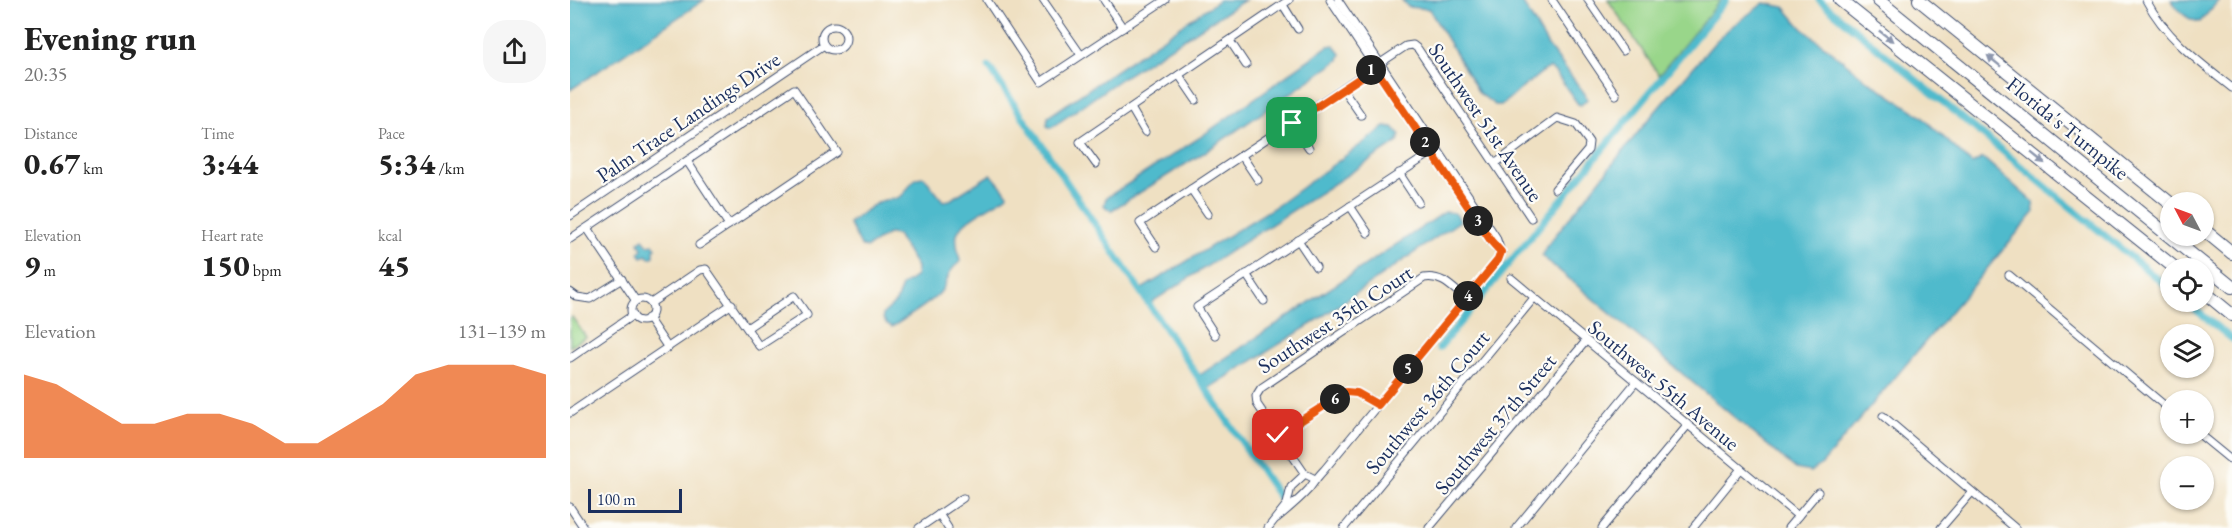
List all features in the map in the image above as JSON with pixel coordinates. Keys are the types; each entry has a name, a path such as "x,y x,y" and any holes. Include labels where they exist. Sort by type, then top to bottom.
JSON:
{"highway":[{"path":"1840,0 2162,258"},
{"name":"Florida's Turnpike","path":"1878,0 2232,287"},
{"name":"Florida's Turnpike","path":"1919,0 2160,195"},
{"path":"2214,238 2232,253"},
{"path":"2214,300 2232,315"}],"street":[{"path":"987,0 1041,82 1163,1"},
{"path":"1043,0 1082,55"},
{"path":"1104,0 1123,28"},
{"path":"1277,518 1294,505 1310,488 1315,479 1498,260 1501,252 1496,237 1330,0"},
{"path":"1338,0 1378,66"},
{"path":"1552,0 1616,95"},
{"path":"1588,0 1623,51"},
{"path":"2146,0 2168,34 2232,88"},
{"path":"1096,164 1080,142 1286,2 1298,28"},
{"path":"1230,40 1246,65"},
{"name":"Palm Trace Landings Drive","path":"570,216 824,45"},
{"name":"Southwest 51st Avenue","path":"1378,66 1406,46 1413,45 1418,49 1532,218"},
{"path":"1156,248 1140,223 1378,66"},
{"path":"1179,75 1196,100"},
{"path":"570,239 794,89 837,152 699,245"},
{"path":"1343,89 1360,115"},
{"path":"1131,108 1145,132"},
{"path":"1496,162 1557,118 1576,124 1589,142 1588,150 1555,189"},
{"path":"1292,123 1309,148"},
{"path":"1215,335 1197,307 1434,150"},
{"path":"1242,156 1258,180"},
{"path":"687,161 729,225"},
{"path":"1399,173 1418,202"},
{"path":"1191,189 1208,214"},
{"path":"1350,206 1368,233"},
{"path":"587,228 636,301"},
{"path":"1298,240 1316,267"},
{"path":"651,303 700,270 709,270 732,304 747,328 759,346 807,315 794,296 747,328"},
{"path":"1246,274 1264,301"},
{"path":"2009,274 2160,402"},
{"name":"Southwest 35th Court","path":"1278,435 1257,404 1256,396 1261,388 1424,278 1434,276 1442,279 1466,299"},
{"name":"Southwest 55th Avenue","path":"1510,278 1798,516"},
{"path":"570,292 577,297 591,299 622,279"},
{"name":"Southwest 36th Court","path":"1344,528 1534,298"},
{"path":"644,299 651,303 653,310 648,318 641,320 633,315 632,307 636,301 644,299"},
{"path":"570,413 732,304"},
{"path":"570,358 633,315"},
{"path":"648,318 668,348"},
{"name":"Southwest 37th Street","path":"1429,528 1586,341"},
{"path":"1516,528 1635,383"},
{"path":"1315,479 1305,474 1278,435 1346,392 1357,393 1378,405"},
{"path":"1883,416 2015,528"},
{"path":"1602,528 1687,426"},
{"path":"2211,444 2232,461"},
{"path":"1693,528 1740,470"},
{"path":"1268,528 1289,501 1289,489 1305,474"},
{"path":"1298,480 1302,487 1301,496"},
{"path":"1788,528 1818,492"},
{"path":"1941,528 1972,492"},
{"path":"919,528 963,498"},
{"path":"570,507 584,528"},
{"path":"939,514 948,528"}],"green space":[{"path":"1608,0 1721,0 1659,75"},
{"path":"572,317 586,337 570,347 570,319"}],"water":[{"path":"570,0 704,0 570,90"},
{"path":"1219,0 1245,0 1122,78 1051,128 1047,126 1048,117"},
{"path":"1402,0 1521,0 1548,46 1587,99 1581,105 1578,104 1550,68 1501,105 1495,105 1479,93 1429,9 1408,7"},
{"path":"2171,0 2219,0 2200,22 2187,17"},
{"path":"1764,3 1784,7 1802,28 1867,80 1920,115 1972,164 1983,158 2033,202 2034,213 1822,464 1810,472 1796,469 1542,256 1546,247 1648,120 1715,42"},
{"path":"1334,45 1341,54 1339,60 1205,152 1112,210 1104,205 1106,198 1199,138 1328,46"},
{"path":"1385,127 1393,127 1400,135 1398,142 1149,304 1140,290 1278,205"},
{"path":"991,174 1008,194 971,218 960,229 956,240 960,262 950,273 942,290 892,327 886,323 883,314 896,302 902,286 916,276 917,267 897,235 888,234 866,248 861,246 849,223 877,203 900,197 913,181 920,177 924,177 943,201 950,200"},
{"path":"1445,212 1455,214 1460,221 1313,323 1206,390 1197,377"},
{"path":"643,239 648,245 653,244 656,248 654,256 650,258 646,255 642,257 639,253 642,249 639,242"}],"waterway":[{"path":"1439,348 1726,0"},
{"path":"1819,0 2160,281"},
{"path":"989,67 1279,497"},
{"path":"2198,312 2232,339"}],"route":[{"path":"1278,435 1346,392 1357,393 1378,405 1498,260 1501,252 1491,241 1375,68 1292,123"}]}
